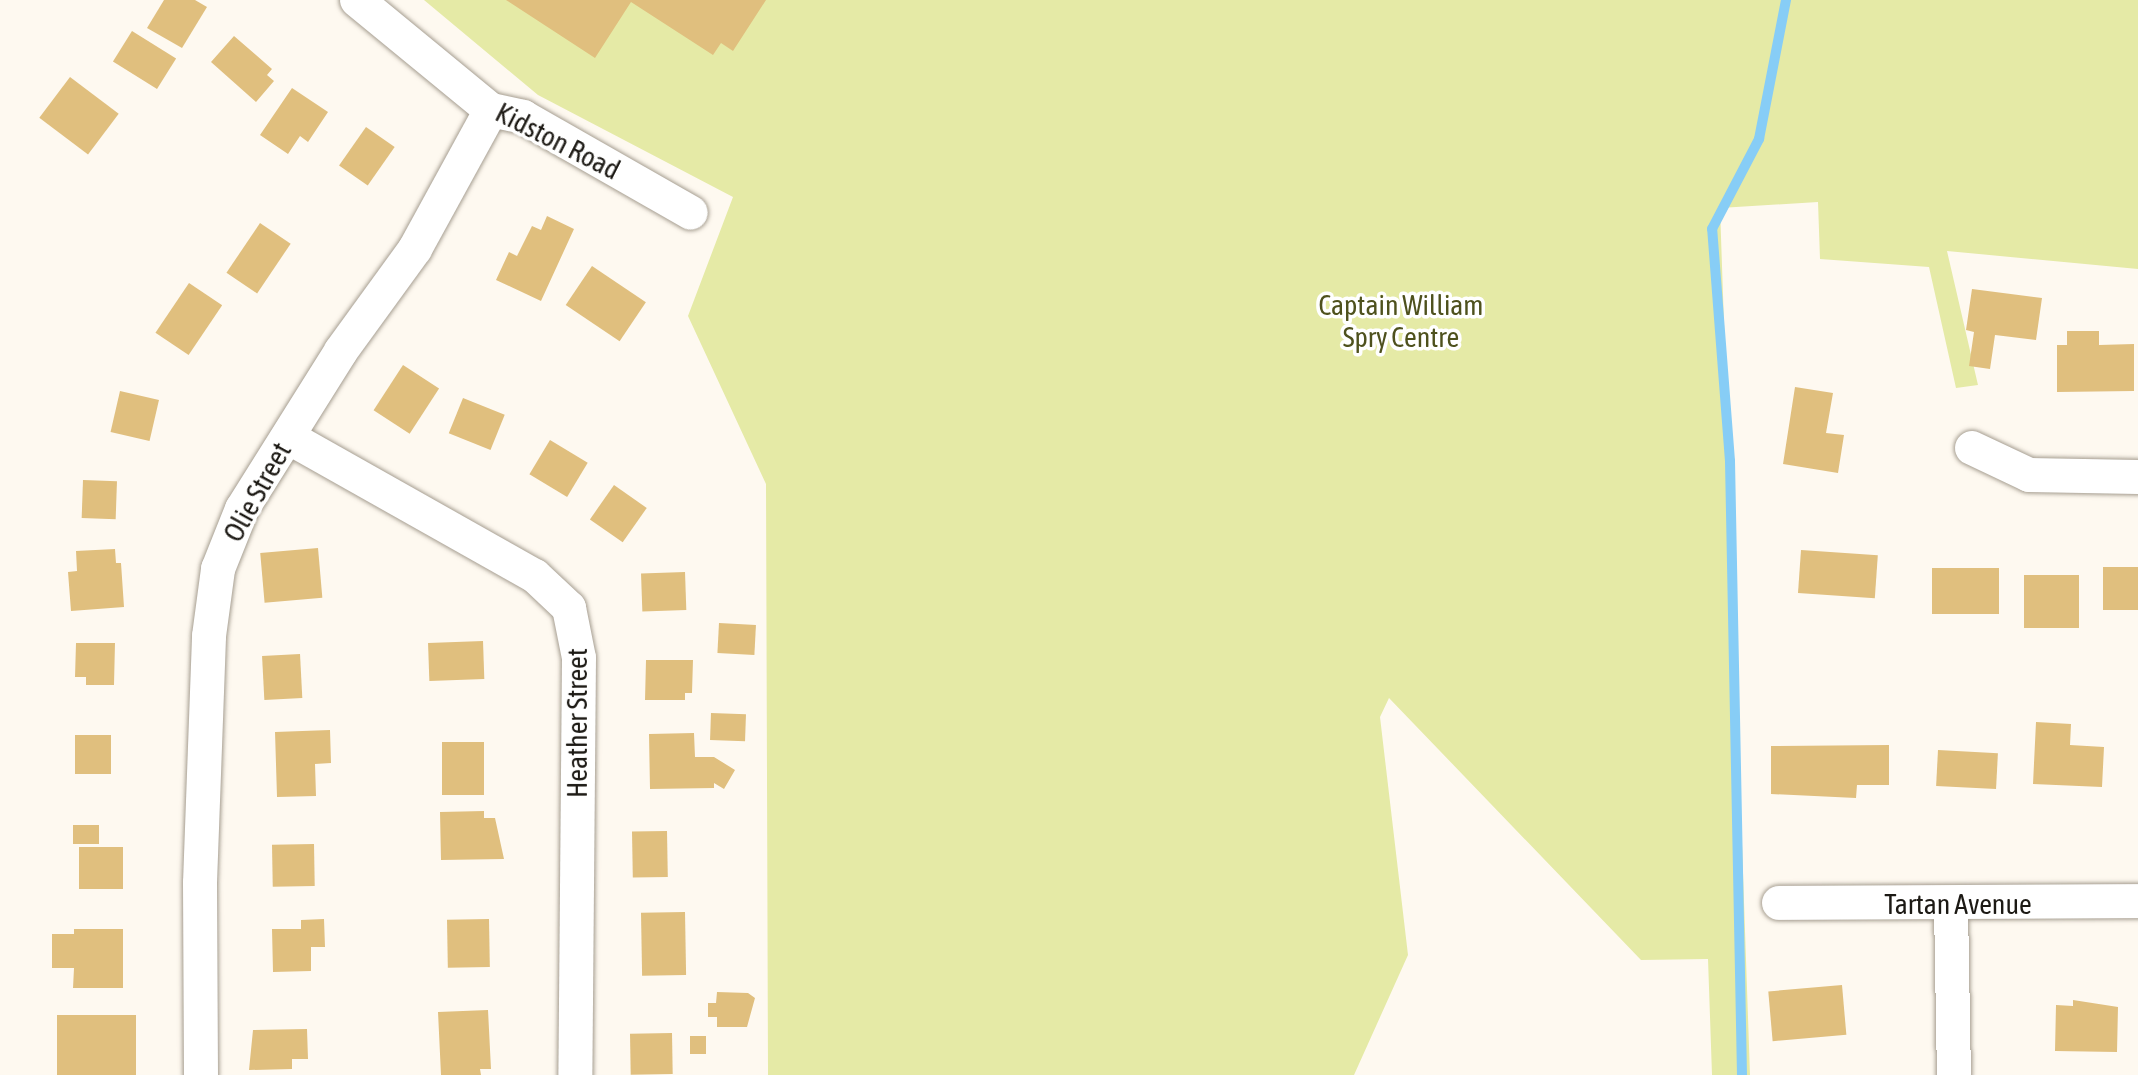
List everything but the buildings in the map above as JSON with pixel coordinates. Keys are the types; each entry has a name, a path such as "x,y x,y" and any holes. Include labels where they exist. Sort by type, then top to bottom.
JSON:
{"street":[{"name":"Kidston Road","path":"357,0 491,110 523,117 691,213"},
{"name":"Olie Street","path":"201,1075 200,883 213,595 231,530 341,351 415,249 491,110"},
{"name":"Heather Street","path":"288,437 535,576 569,608 579,658 575,1075"},
{"path":"1972,448 2029,475 2138,477"},
{"name":"Tartan Avenue","path":"1779,903 1951,906 2138,901"},
{"path":"1951,906 1954,1075"}],"green space":[{"name":"Captain William Spry Centre","path":"424,0 2138,0 2138,269 1947,251 1978,385 1956,388 1929,267 1820,259 1818,202 1720,208 1750,1075 1712,1075 1708,959 1641,960 1389,698 1380,717 1408,955 1354,1075 768,1075 766,484 688,316 733,197 538,95"}],"waterway":[{"path":"1742,1075 1730,461 1712,229 1759,139 1786,0"}]}
